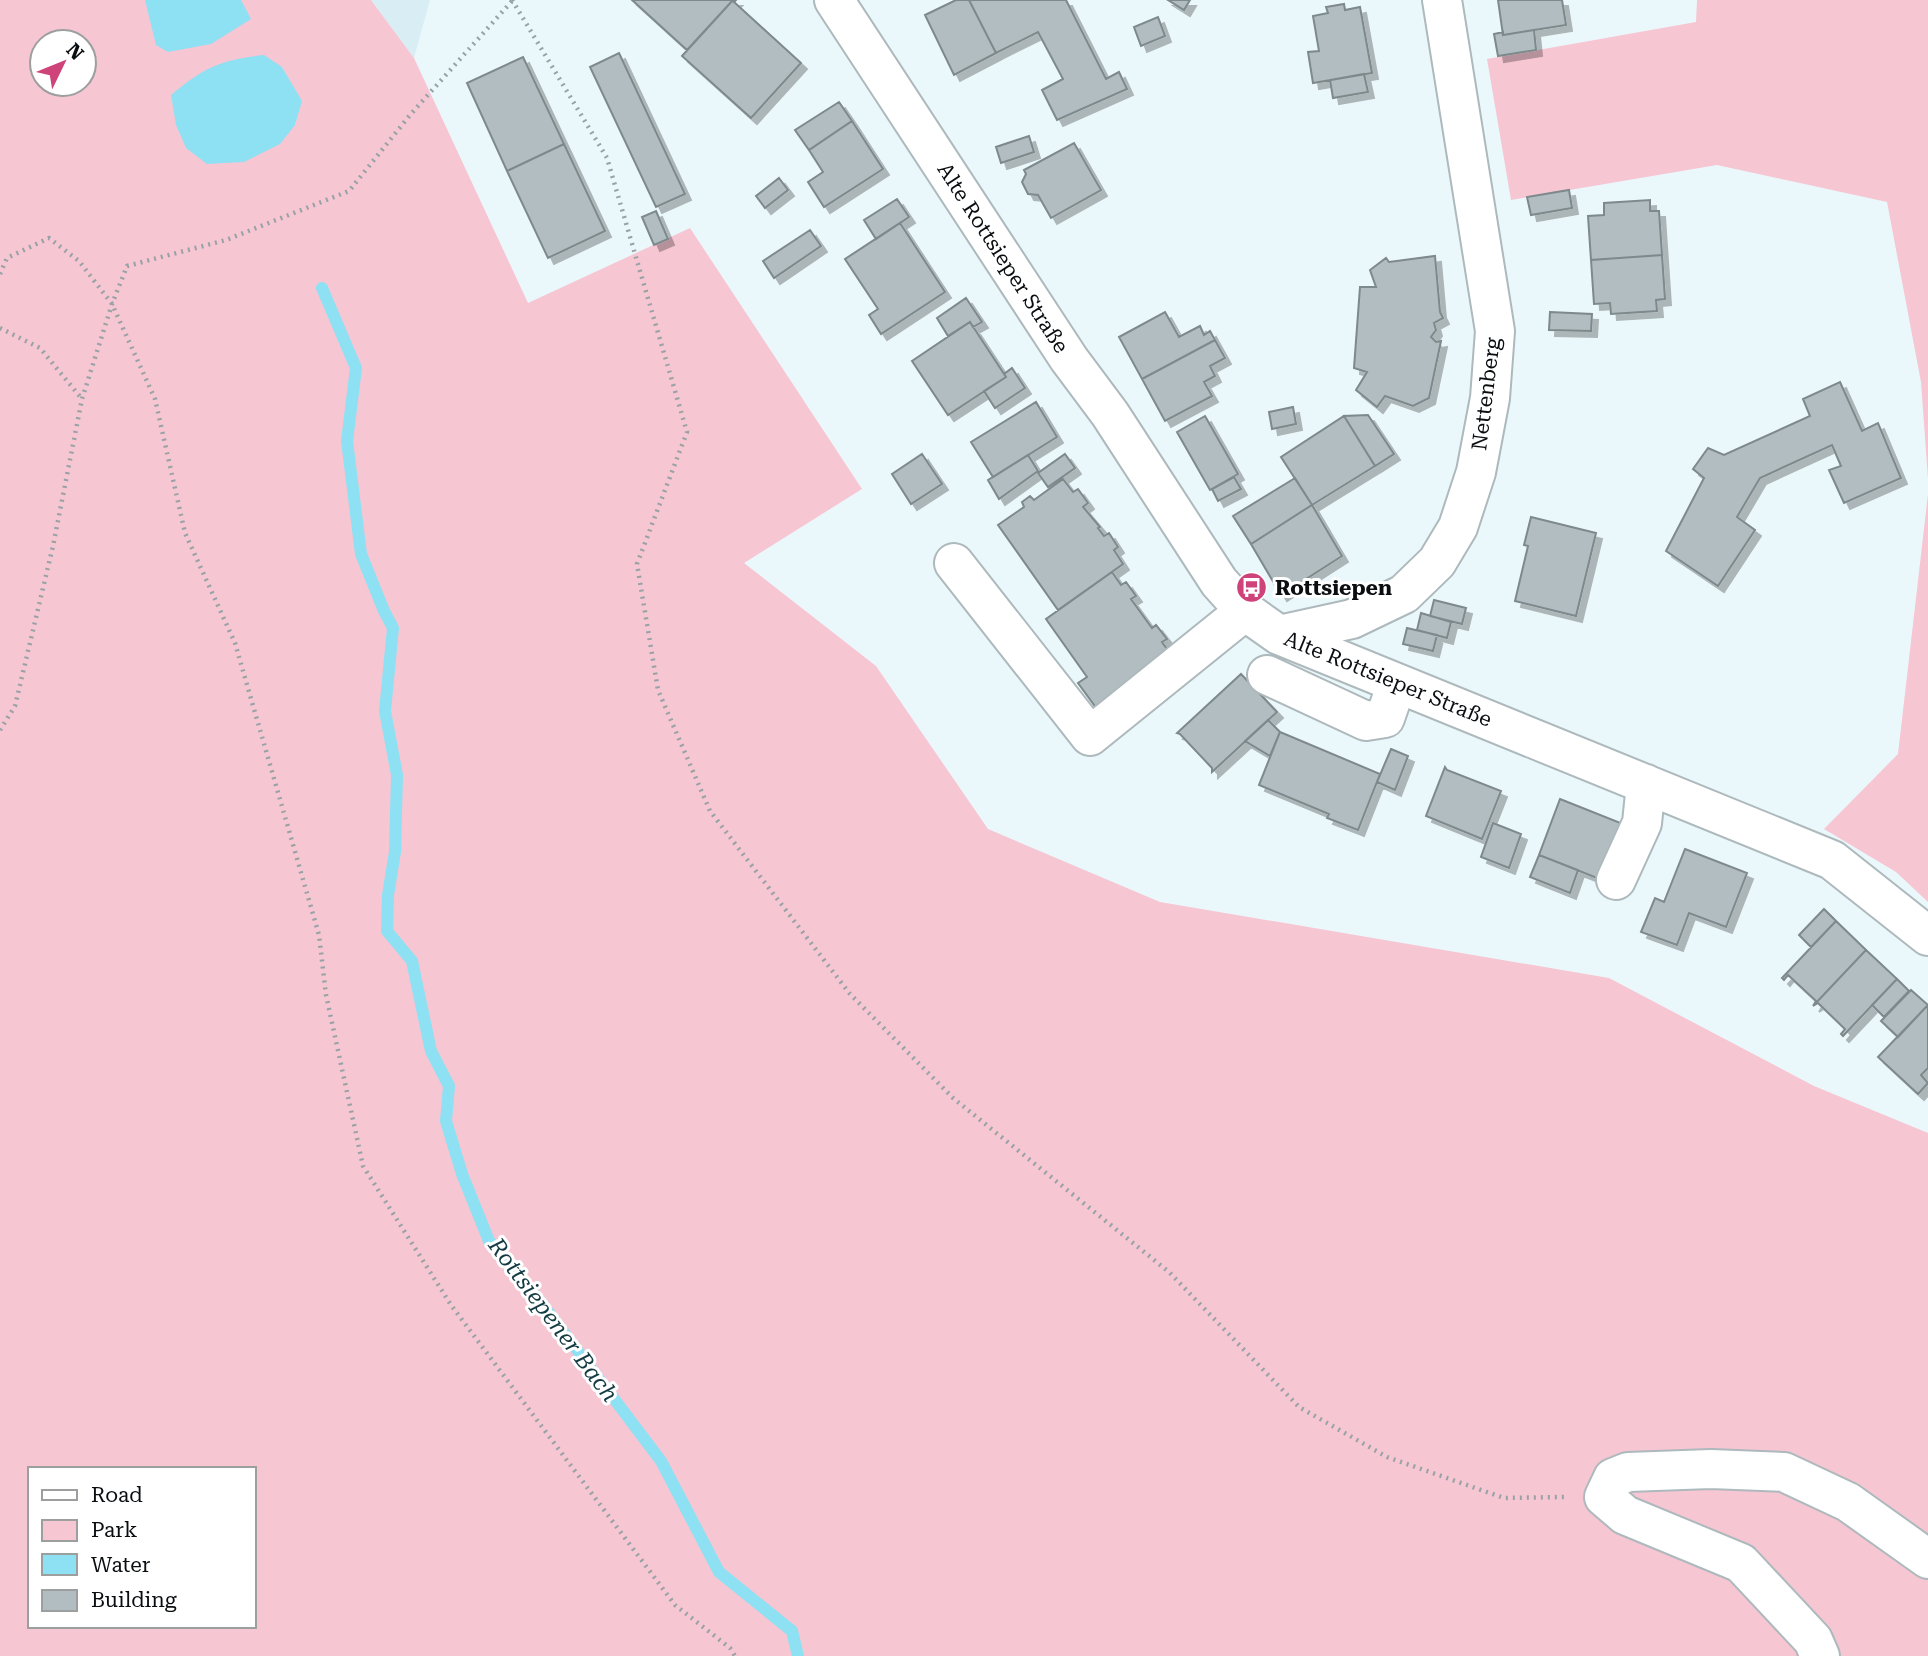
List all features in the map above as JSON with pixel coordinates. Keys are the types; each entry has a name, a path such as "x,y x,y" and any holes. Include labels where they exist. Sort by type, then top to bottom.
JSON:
{"street":[{"name":"Alte Rottsieper Straße","path":"834,0 1219,582 1245,611 1279,635 1832,860 1928,936"},
{"name":"Nettenberg","path":"1279,635 1352,619 1404,594 1437,562 1451,539 1458,527 1476,472 1490,398 1495,331 1442,0"},
{"path":"954,564 1090,736 1245,611"},
{"path":"1267,675 1366,721 1385,718 1397,683"},
{"path":"1616,880 1642,822 1646,784"},
{"path":"1820,1656 1813,1640 1741,1563 1625,1515 1604,1497 1613,1478 1628,1472 1711,1469 1784,1472 1849,1502 1928,1559"}],"path":[{"path":"0,730 15,706 53,546 82,399 111,304 127,266 226,240 349,191 410,116 512,1 607,158 687,432 637,564 658,690 710,811 850,994 953,1098 1169,1272 1299,1407 1387,1457 1504,1498 1604,1497"},
{"path":"0,274 7,258 49,239 79,261 111,304 155,399 185,533 235,643 320,935 326,995 363,1166 451,1305 675,1605 730,1648 735,1656"},
{"path":"0,328 40,348 82,399"}],"shaded area":[{"path":"371,0 430,0 414,58"}],"green space":[{"path":"0,0 371,0 414,58 528,303 690,228 862,489 744,563 876,666 988,829 1160,902 1609,978 1814,1086 1928,1133 1928,1656 0,1656","holes":["282,67 301,101 295,125"]},
{"path":"1697,0 1928,0 1928,479 1921,382 1887,202 1717,165 1511,200 1487,59 1696,22"},
{"path":"1928,494 1928,902 1896,872 1824,829 1898,754"}],"water":[{"path":"145,0 241,0 251,19 211,44 168,52 156,45"},
{"path":"264,55 282,67 302,101 295,125 280,144 244,162 207,164 186,148 176,125 171,95 214,66 236,59"}],"building":[{"path":"632,0 733,0 687,50"},
{"path":"733,0 801,63 751,118 682,56"},
{"path":"956,0 969,0 996,53 954,75 925,15"},
{"path":"969,0 1066,0 1106,79 1119,72 1127,89 1057,120 1042,90 1063,79 1038,32 996,53"},
{"path":"1168,0 1190,0 1184,10"},
{"path":"1498,0 1562,0 1566,25 1503,35"},
{"path":"1344,4 1345,10 1360,7 1372,73 1313,83 1308,52 1319,51 1313,16 1328,13 1326,7"},
{"path":"1158,17 1165,36 1141,46 1134,27"},
{"path":"1534,30 1536,50 1498,56 1494,34"},
{"path":"619,53 685,194 656,207 590,67"},
{"path":"523,57 564,144 507,171 467,83"},
{"path":"1364,74 1368,92 1333,98 1330,80"},
{"path":"839,102 852,121 809,150 795,130"},
{"path":"852,121 883,169 824,207 808,182 823,172 809,150"},
{"path":"1029,136 1034,152 1001,163 996,147"},
{"path":"1074,143 1101,190 1051,218 1038,195 1028,194 1022,182 1026,174 1024,170"},
{"path":"564,144 605,231 548,258 507,171"},
{"path":"779,178 788,190 765,208 756,196"},
{"path":"1569,190 1572,208 1531,215 1527,197"},
{"path":"897,199 909,217 876,239 864,220"},
{"path":"1650,200 1650,211 1659,211 1662,255 1591,260 1588,216 1604,215 1604,203"},
{"path":"656,211 668,239 654,245 642,217"},
{"path":"900,223 945,292 881,334 869,315 878,309 845,259"},
{"path":"810,230 821,246 774,278 763,261"},
{"path":"1662,255 1665,299 1656,300 1657,311 1611,314 1610,303 1594,304 1591,260"},
{"path":"1435,256 1440,312 1443,318 1434,323 1436,330 1431,337 1436,342 1441,341 1429,398 1413,406 1385,396 1377,407 1356,390 1367,372 1354,368 1360,287 1376,287 1370,270 1386,258 1389,262"},
{"path":"966,298 982,322 973,327 970,322 948,336 937,318"},
{"path":"1165,312 1179,337 1200,326 1204,335 1210,331 1215,340 1142,379 1119,337"},
{"path":"1550,312 1592,314 1591,331 1549,330"},
{"path":"970,322 1006,377 948,415 912,361"},
{"path":"1215,340 1225,358 1210,366 1215,376 1204,382 1212,396 1165,421 1142,379"},
{"path":"1012,368 1025,388 995,408 984,391 1006,377 1004,374"},
{"path":"1840,382 1862,431 1878,423 1901,478 1844,503 1829,470 1841,466 1832,445 1760,478 1737,517 1755,530 1718,586 1666,551 1704,478 1693,469 1708,448 1724,455 1810,416 1803,399"},
{"path":"1036,402 1057,437 993,477 971,442"},
{"path":"1293,407 1296,424 1272,429 1269,412"},
{"path":"1368,415 1394,454 1375,466 1344,416"},
{"path":"1205,416 1238,474 1210,490 1177,432"},
{"path":"1344,416 1375,466 1312,505 1281,457"},
{"path":"922,454 942,484 911,504 892,474"},
{"path":"1065,454 1075,468 1048,487 1038,473"},
{"path":"1028,455 1038,471 999,499 988,480"},
{"path":"1234,477 1241,489 1218,501 1212,489"},
{"path":"1295,478 1312,505 1251,544 1233,516"},
{"path":"1063,479 1073,492 1078,489 1088,503 1083,507 1104,536 1109,533 1118,547 1114,550 1123,564 1058,610 998,525 1024,507 1022,502 1030,496 1034,500"},
{"path":"1312,505 1342,556 1281,595 1251,544"},
{"path":"1531,517 1596,533 1576,616 1515,601 1528,546 1524,545"},
{"path":"1112,572 1121,585 1126,582 1136,596 1131,599 1152,628 1156,625 1167,639 1162,642 1172,656 1097,709 1078,683 1087,677 1046,619"},
{"path":"1434,600 1466,608 1462,624 1430,616"},
{"path":"1421,613 1451,622 1447,638 1417,630"},
{"path":"1407,628 1437,635 1433,651 1403,644"},
{"path":"1241,674 1277,712 1212,772 1212,768 1177,733"},
{"path":"1268,720 1280,732 1270,756 1245,741"},
{"path":"1280,732 1380,774 1358,830 1327,818 1329,814 1259,785"},
{"path":"1391,749 1408,756 1395,790 1377,782"},
{"path":"1445,767 1501,791 1482,839 1426,816"},
{"path":"1560,799 1623,824 1602,880 1539,855"},
{"path":"1493,823 1521,834 1509,868 1481,857"},
{"path":"1685,849 1747,873 1726,927 1689,913 1677,945 1641,932 1655,898 1664,902"},
{"path":"1539,855 1578,870 1570,893 1530,877"},
{"path":"1824,909 1836,921 1811,947 1799,935"},
{"path":"1836,921 1866,950 1813,1006 1816,1001 1788,975 1784,980 1782,978"},
{"path":"1866,950 1897,979 1843,1036 1841,1034 1845,1029 1818,1003 1813,1006"},
{"path":"1897,979 1909,991 1884,1017 1872,1005"},
{"path":"1911,990 1928,1005 1898,1037 1881,1021"},
{"path":"1928,1005 1928,1068 1921,1075 1928,1083 1918,1094 1878,1057"}],"waterway":[{"name":"Rottsiepener Bach","path":"322,288 356,368 347,441 361,554 393,628 385,711 397,775 395,852 388,895 387,931 412,961 431,1051 449,1086 446,1121 462,1174 489,1241 540,1301 661,1461 719,1572 792,1631 798,1656"}],"place":[{"name":"Rottsiepen","path":"1252,588"}]}
